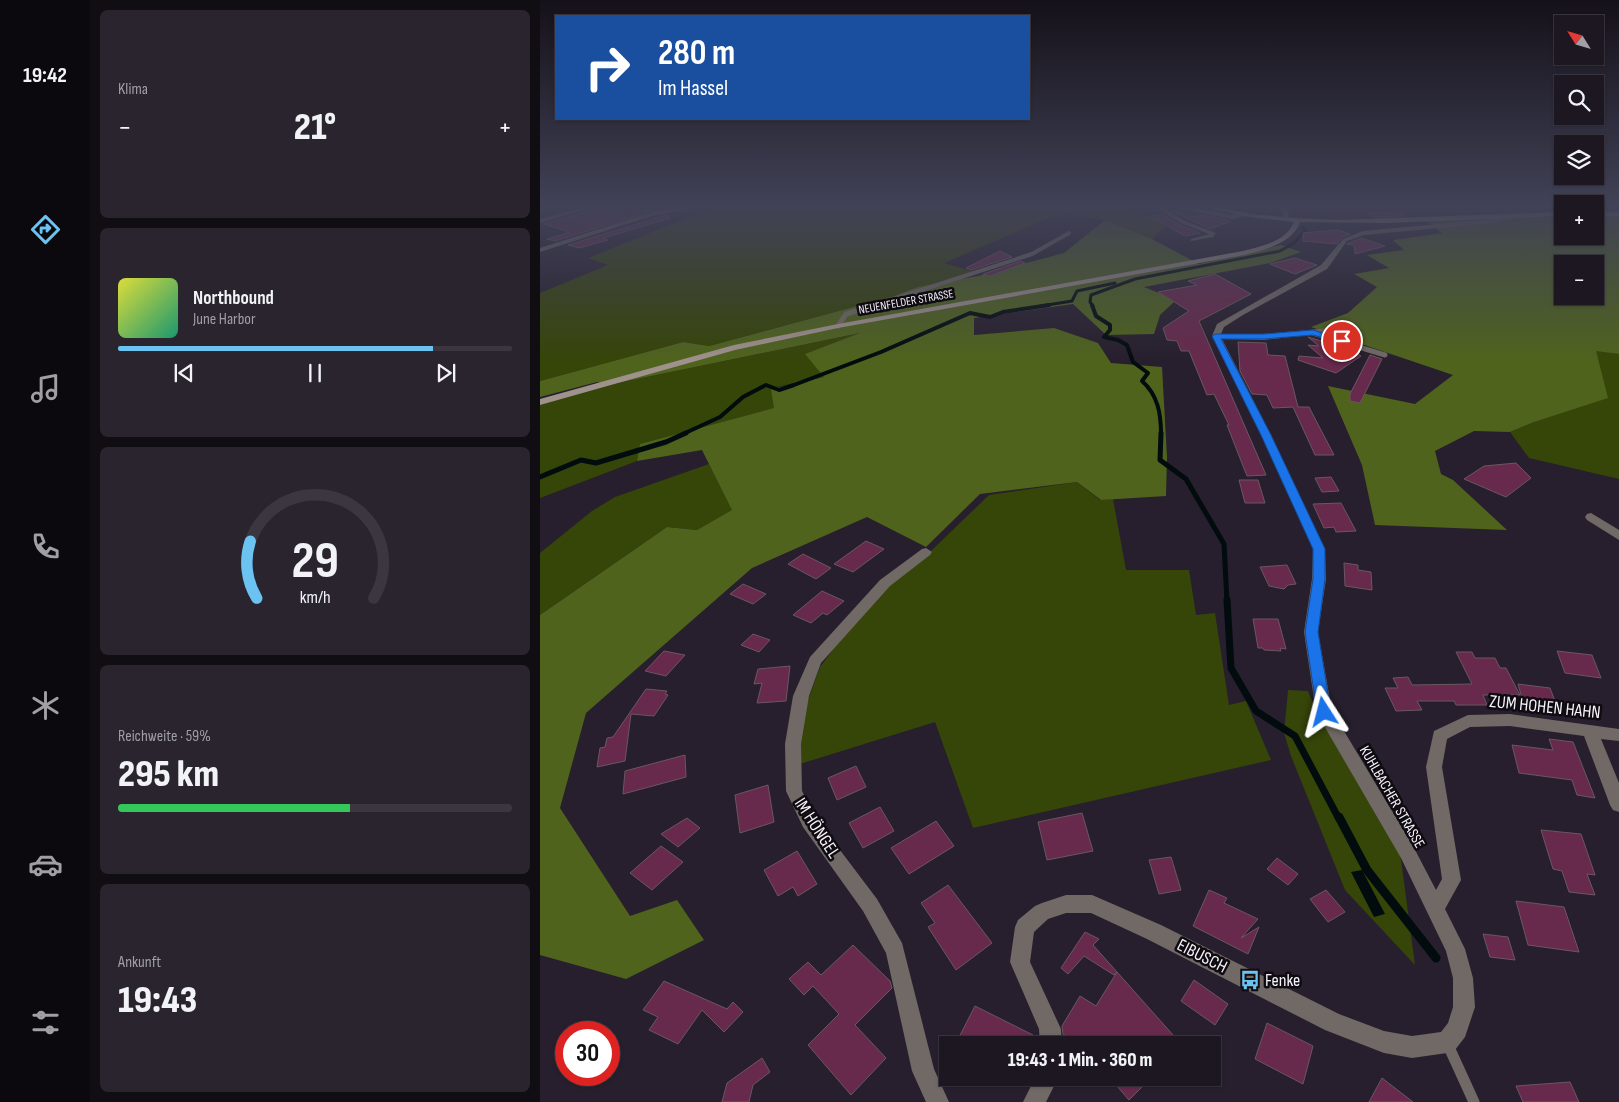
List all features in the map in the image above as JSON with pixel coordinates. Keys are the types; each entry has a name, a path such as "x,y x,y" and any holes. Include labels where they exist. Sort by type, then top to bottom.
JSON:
{"main road":[{"name":"NEUENFELDER STRASSE","path":"540,402 734,348 838,326 1214,258"}],"street":[{"path":"1330,258 1324,267 1220,326 1216,336 1264,337 1352,328"},
{"name":"KUHLBACHER STRASSE","path":"1216,336 1266,435 1319,549 1319,579 1311,632 1324,712 1407,852 1436,908"},
{"path":"1591,517 1619,536"},
{"name":"IM HÖNGEL","path":"926,552 885,583 815,661 801,696 793,744 794,791 809,822 870,905 895,950 923,1071 938,1102"},
{"name":"ZUM HOHEN HAHN","path":"1436,908 1452,880 1434,767 1440,735 1468,721 1510,720 1619,734"},
{"path":"1590,731 1619,805"},
{"name":"EIBUSCH","path":"1050,1036 1050,1029 1020,962 1025,927 1042,912 1066,904 1092,904 1154,932 1333,1022 1384,1042 1412,1047 1447,1042"},
{"path":"1436,908 1455,949 1463,978 1464,1006 1462,1015 1457,1029 1447,1042"},
{"path":"1034,1102 1043,1086"}],"lane":[{"path":"838,326 846,314 1019,258"},
{"path":"1313,333 1385,355"},
{"path":"1447,1042 1474,1102"}],"green space":[{"path":"589,258 955,258 944,263 975,272 709,346 683,342 540,381 540,293 608,265"},
{"path":"1044,258 1189,258 1199,264 1223,258 1283,258 1270,263 1144,287 1176,300 1160,315 1154,334 1106,335 1073,304 974,318 974,335 1054,328 1098,343 1111,363 1162,367 1167,457 1166,496 1101,500 1077,482 980,494 926,547 867,517 752,568 586,713 560,808 630,916 677,900 704,940 626,979 540,955 540,615 667,527 697,530 732,510 702,450 637,461 640,444 774,408 771,389 824,377 805,354 860,333 608,385 597,382 540,397 540,381 683,342 709,346 894,296 918,287 978,276"},
{"path":"1373,258 1554,258 1554,305 1604,305 1604,258 1619,258 1619,354 1596,351 1608,398 1534,422 1510,432 1474,431 1435,451 1441,474 1453,480 1507,530 1375,525 1362,465 1328,386 1415,404 1453,375 1311,327 1348,313 1377,287 1354,274 1389,268"},
{"path":"865,332 806,354 825,377 771,388 775,408 641,444 637,461 540,498 540,404 608,385"},
{"path":"1596,350 1619,354 1619,479 1529,458 1510,432 1534,422"},
{"path":"709,464 733,510 697,530 667,527 540,615 540,553 592,511 615,497"},
{"path":"1077,482 1100,500 1113,499 1126,570 1189,570 1196,615 1215,613 1229,705 1246,701 1271,760 973,828 935,722 800,764 801,733 808,700 820,667 887,588 933,549 989,495"},
{"path":"1288,690 1308,691 1317,713 1400,852 1415,965 1345,890 1291,756 1284,733"}],"shaded area":[{"path":"1362,870 1385,914 1374,917 1351,872"}],"building":[{"path":"985,258 1008,258 971,270 966,268"},
{"path":"1296,258 1317,265 1295,274 1270,264"},
{"path":"1021,261 1025,263 990,276 983,274"},
{"path":"1215,274 1251,294 1199,321 1266,475 1247,476 1227,425 1229,425 1214,394 1207,395 1189,351 1181,351 1177,341 1167,340 1163,328 1189,311 1158,292 1197,285 1188,281"},
{"path":"1308,337 1349,349 1361,356 1336,373 1298,360 1299,356 1323,358 1308,345 1319,346"},
{"path":"1238,342 1266,343 1268,355 1285,356 1298,407 1309,407 1334,455 1315,455 1293,407 1273,408 1267,395 1252,394 1240,371"},
{"path":"1370,355 1382,359 1360,403 1350,401 1350,394"},
{"path":"1516,463 1531,478 1506,497 1464,479 1484,466"},
{"path":"1331,477 1339,491 1322,492 1315,478"},
{"path":"1239,480 1258,480 1265,503 1245,503"},
{"path":"1341,503 1356,531 1336,532 1334,527 1324,528 1313,504"},
{"path":"866,541 884,549 853,572 834,564"},
{"path":"803,554 831,568 816,579 788,564"},
{"path":"1344,563 1358,565 1358,570 1371,572 1372,590 1345,586"},
{"path":"1287,565 1296,584 1288,585 1284,589 1269,586 1260,567"},
{"path":"743,584 766,594 753,604 730,594"},
{"path":"822,591 844,601 827,615 823,613 811,623 793,615"},
{"path":"1253,619 1278,619 1286,649 1280,648 1281,651 1258,648"},
{"path":"753,634 770,640 759,652 741,645"},
{"path":"664,651 685,655 666,676 645,671"},
{"path":"1557,651 1592,655 1601,678 1565,673"},
{"path":"1456,652 1472,652 1475,658 1495,658 1500,668 1506,668 1520,695 1483,695 1487,705 1456,705 1454,701 1417,701 1422,710 1396,711 1385,688 1398,688 1393,678 1408,677 1412,685 1472,684"},
{"path":"790,666 786,701 757,703 762,683 754,684 758,669"},
{"path":"1518,684 1550,688 1558,709 1524,705"},
{"path":"646,689 667,691 665,694 668,695 654,716 631,714 625,761 597,767 600,748 605,747 607,738 613,737"},
{"path":"1549,739 1573,742 1595,798 1577,795 1572,780 1519,773 1512,745 1553,750"},
{"path":"685,755 686,777 623,794 625,771"},
{"path":"856,766 866,787 837,800 828,778"},
{"path":"768,785 774,822 740,833 735,795"},
{"path":"880,807 894,831 863,848 849,823"},
{"path":"1082,813 1093,851 1047,860 1038,822"},
{"path":"687,818 700,828 678,847 661,834"},
{"path":"936,821 954,846 909,874 891,848"},
{"path":"1541,830 1581,834 1595,875 1587,874 1595,895 1569,892 1562,871 1553,869"},
{"path":"661,846 683,862 652,890 630,873"},
{"path":"797,851 817,884 798,896 793,887 778,896 764,870"},
{"path":"1171,857 1181,890 1159,894 1149,860"},
{"path":"1277,858 1298,874 1288,885 1267,869"},
{"path":"948,885 992,943 956,970 928,927 935,923 921,903"},
{"path":"1209,890 1227,898 1224,903 1258,919 1241,938 1259,927 1248,954 1193,926"},
{"path":"1326,890 1345,912 1328,922 1310,899"},
{"path":"1516,901 1564,907 1579,952 1528,945"},
{"path":"1085,932 1099,939 1093,945 1117,972 1114,975 1084,956 1068,974 1061,968"},
{"path":"1483,934 1508,937 1515,960 1490,957"},
{"path":"853,945 890,981 892,988 855,1025 886,1058 851,1095 808,1045 839,1014 813,986 804,995 789,979 808,962 821,975"},
{"path":"1117,972 1174,1036 1066,1036 1063,1034 1062,1026 1080,996 1096,1006"},
{"path":"1194,980 1228,1004 1215,1025 1181,1001"},
{"path":"664,981 727,1009 733,1002 743,1012 724,1032 702,1010 678,1044 649,1030 658,1017 643,1010"},
{"path":"975,1006 1033,1035 1032,1036 960,1036"},
{"path":"1267,1023 1313,1046 1303,1084 1255,1059"},
{"path":"762,1058 770,1072 753,1085 749,1102 722,1102 727,1083"},
{"path":"1382,1078 1413,1102 1369,1102"},
{"path":"1570,1082 1579,1102 1523,1102 1516,1086"},
{"path":"1117,1086 1143,1086 1129,1100"}],"waterway":[{"path":"1093,306 1090,302 1091,295 1135,279 1242,258"},
{"path":"1041,306 1072,301 1077,291 1115,283"},
{"path":"683,434 720,417 743,397 766,385 779,390 794,385 881,352 970,313 990,317 1003,312 1049,305"},
{"path":"1092,305 1096,316 1110,325 1110,330 1104,337 1118,340 1127,345 1133,362 1148,373 1142,381 1152,392 1158,405 1161,434"},
{"path":"540,477 581,460 596,463 666,442 686,433"},
{"path":"1161,434 1160,460 1186,479 1224,544 1227,601"},
{"path":"1227,600 1231,668 1256,711 1295,736 1339,819"},
{"path":"1339,817 1367,870 1436,958"}],"place":[{"name":"Fenke","path":"1250,980"}],"route":[{"path":"1324,712 1311,632 1319,579 1319,549 1266,435 1216,336 1264,337 1313,333 1342,341"}]}
